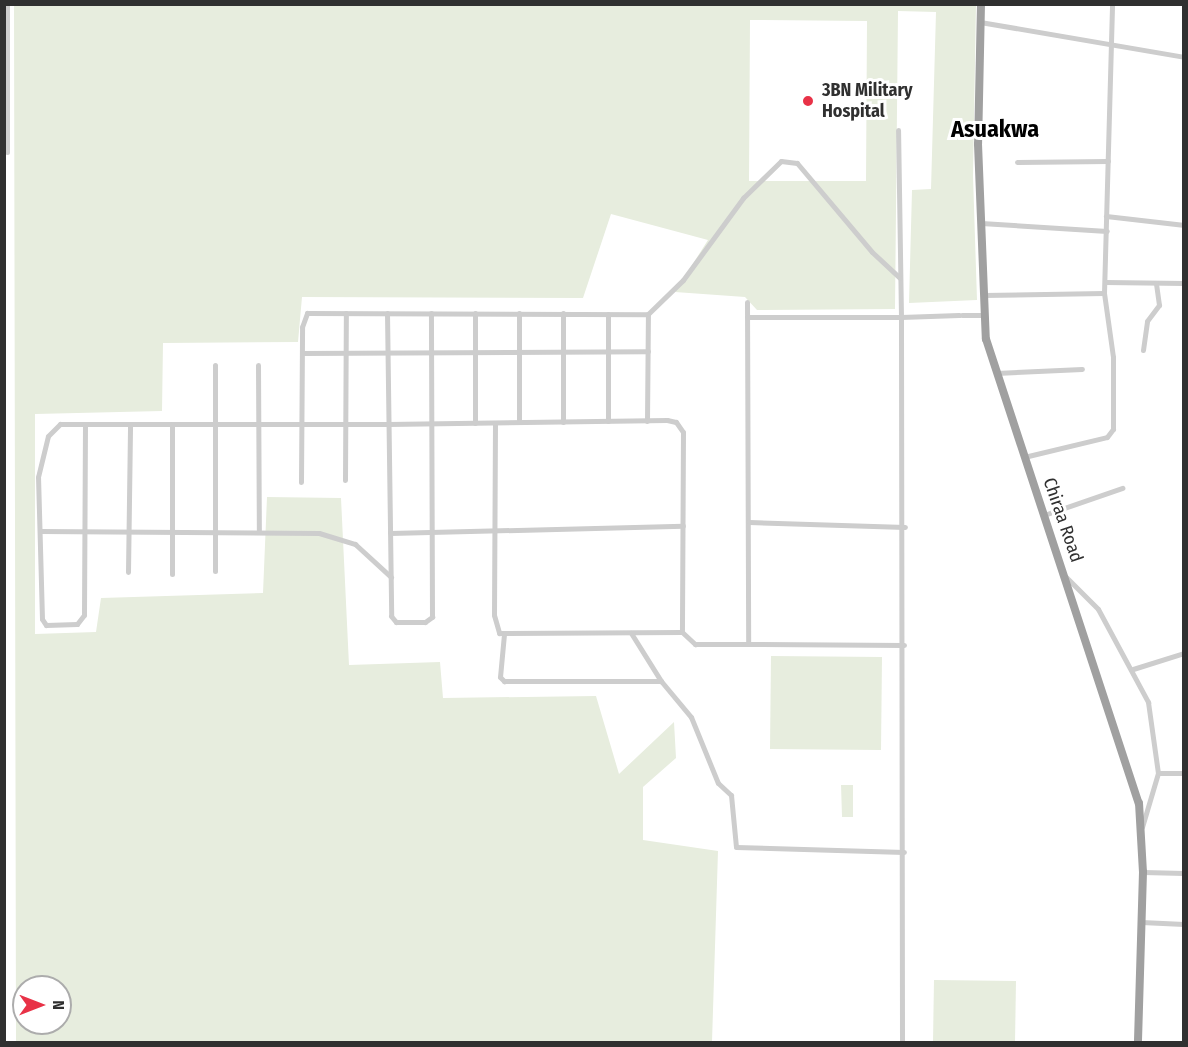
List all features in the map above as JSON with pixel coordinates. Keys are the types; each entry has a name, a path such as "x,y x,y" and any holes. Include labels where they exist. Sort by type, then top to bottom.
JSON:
{"highway":[{"name":"Chiraa Road","path":"981,4 981,223 984,315 995,373 1118,733 1142,827 1143,872 1138,1042"}],"street":[{"path":"7,152 8,4"},
{"path":"1024,457 1112,434 1113,357 1104,293 1112,4"},
{"path":"980,22 1112,42 1184,57"},
{"path":"898,130 904,526 902,1042"},
{"path":"1017,162 1108,160"},
{"path":"301,482 302,353 307,313 648,314 682,280 743,198 781,161 797,163 872,252 900,278"},
{"path":"1106,216 1184,225"},
{"path":"981,223 1107,231"},
{"path":"1105,282 1184,283"},
{"path":"1143,350 1147,321 1159,305 1156,283"},
{"path":"983,295 1104,293"},
{"path":"747,302 748,644"},
{"path":"345,480 346,313"},
{"path":"387,313 392,621 430,621 431,313"},
{"path":"475,313 475,423"},
{"path":"519,313 519,422"},
{"path":"563,314 563,422"},
{"path":"608,314 608,421"},
{"path":"647,421 648,314"},
{"path":"747,317 984,315"},
{"path":"302,353 648,351"},
{"path":"215,365 215,571"},
{"path":"258,365 259,531"},
{"path":"995,373 1082,369"},
{"path":"85,424 84,615 77,624 46,625 42,620 38,477 48,436 60,424 647,421 676,422 683,432 682,632"},
{"path":"495,423 495,626 504,634 682,632 695,644 904,645"},
{"path":"128,572 130,424"},
{"path":"172,424 172,574"},
{"path":"1044,515 1122,488"},
{"path":"749,522 904,526"},
{"path":"390,533 683,526"},
{"path":"40,531 319,533 356,544 391,577"},
{"path":"1065,575 1098,609 1133,669 1148,702 1158,773 1142,827"},
{"path":"631,633 661,681 691,717 718,783 731,795 736,847 904,852"},
{"path":"504,634 500,677 504,681 661,681"},
{"path":"1133,669 1184,653"},
{"path":"1158,773 1184,773"},
{"path":"1143,872 1184,873"},
{"path":"1142,922 1184,924"}],"green space":[{"path":"14,5 976,5 973,176 977,300 909,303 912,190 931,189 936,12 898,11 895,309 757,310 745,297 675,292 708,240 611,214 583,298 302,297 298,342 163,343 162,411 35,414 35,634 96,632 101,598 263,593 267,497 341,498 349,665 440,662 443,698 596,696 619,774 674,722 676,758 643,787 643,840 718,851 712,1042 16,1042 16,1035 72,1035 72,975 16,975","holes":["750,20 867,21 866,181 749,181"]},
{"path":"771,656 882,657 881,750 770,749"},
{"path":"841,785 853,785 853,817 842,817"},
{"path":"934,980 1016,981 1015,1042 933,1042"}],"place":[{"name":"3BN Military Hospital","path":"808,101"}],"district":[{"name":"Asuakwa","path":"995,130"}]}
